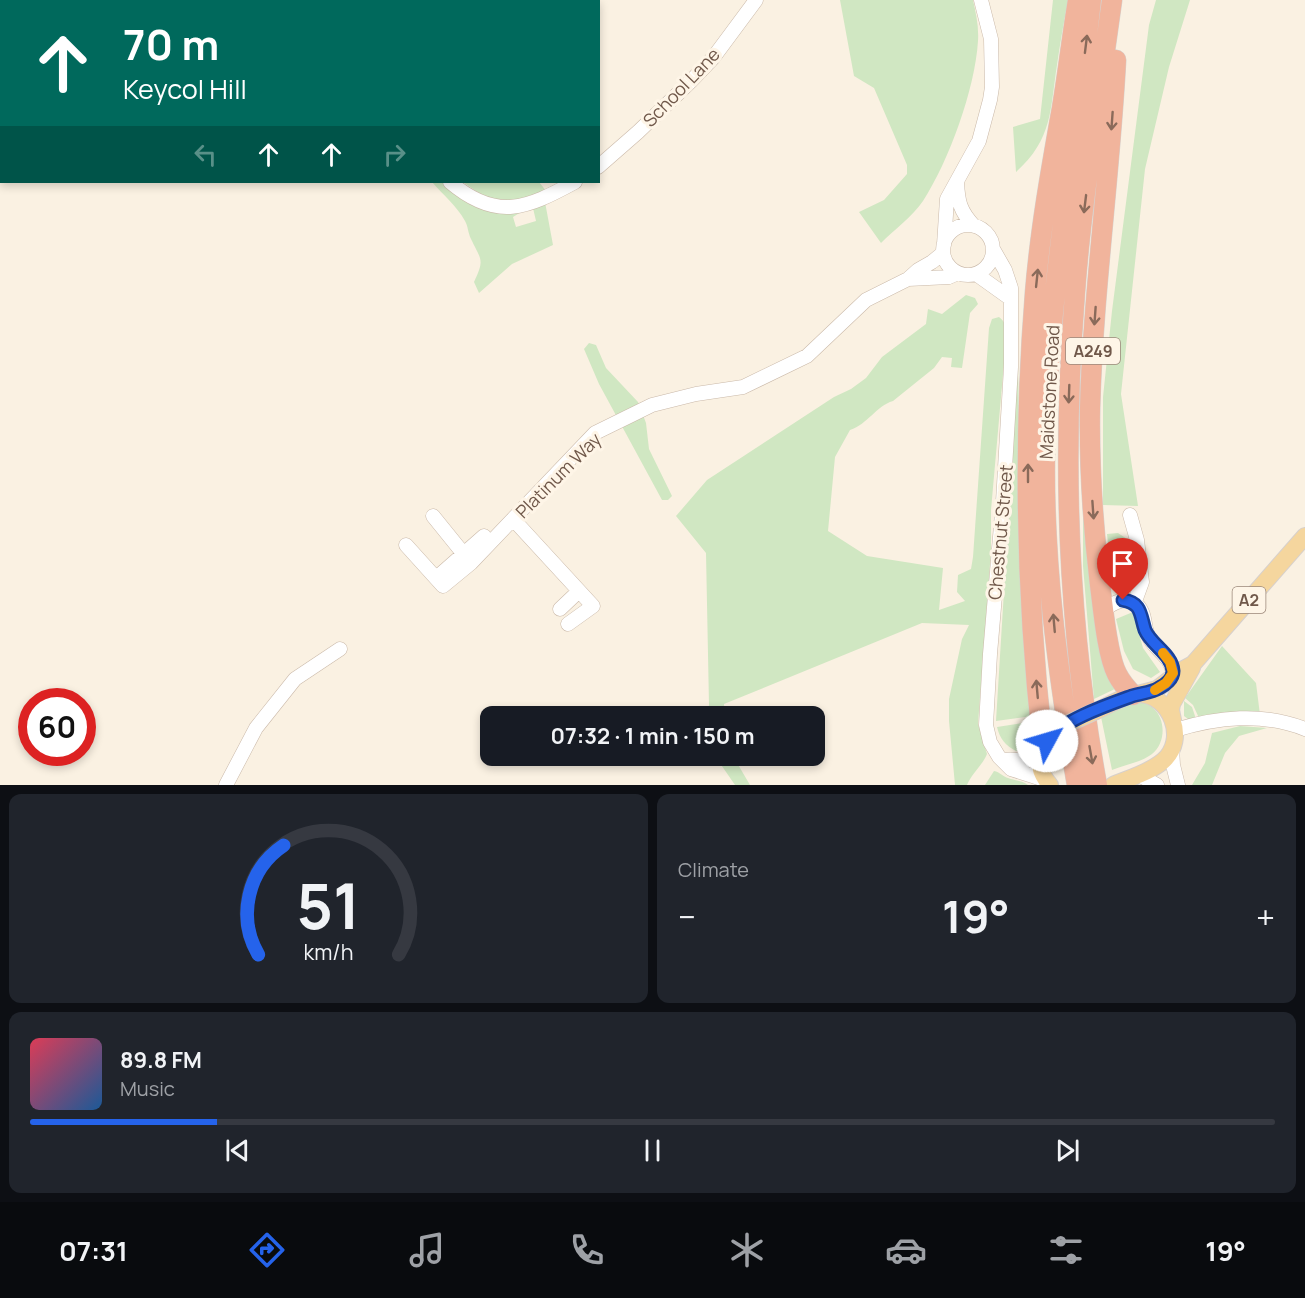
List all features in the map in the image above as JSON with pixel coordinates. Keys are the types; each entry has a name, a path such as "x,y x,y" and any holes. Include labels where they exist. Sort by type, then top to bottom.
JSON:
{"highway":[{"path":"1041,751 1032,628 1028,522 1028,423 1035,292 1078,0"},
{"name":"Maidstone Road","path":"1077,785 1060,688 1046,543 1045,451 1049,363 1062,222 1091,0"},
{"name":"Maidstone Road","path":"1097,785 1089,744 1076,636 1068,522 1068,446 1077,272 1114,0"},
{"name":"A249","path":"1114,0 1118,31 1095,312 1090,408 1093,507 1104,618 1116,672 1136,695"}],"main road":[{"name":"A2","path":"1136,695 1155,690 1182,669 1193,664 1305,536"},
{"name":"A2","path":"1174,725 1171,706 1179,688 1191,672 1193,664"},
{"path":"1050,785 1040,768 1041,751 1058,728 1136,695 1157,700 1166,707 1174,725 1172,748 1162,762 1139,775 1113,785"}],"street":[{"name":"School Lane","path":"600,165 622,147 713,58 756,0"},
{"path":"981,0 990,39 992,87 978,141 947,199 944,249 948,265 958,273 976,274 1011,298"},
{"path":"957,182 958,201 965,216 987,235 993,249 989,264 976,274"},
{"path":"452,183 483,204 502,207 541,200 573,183"},
{"path":"944,249 952,231 966,225 974,226"},
{"name":"Platinum Way","path":"406,545 443,580 513,519 595,433 652,405 696,394 742,387 807,356 866,300 908,279 932,262 944,249"},
{"name":"Chestnut Street","path":"993,249 1005,270 1011,288 1011,367 986,725 990,742 999,757 1014,771 1038,778 1050,785"},
{"name":"Platinum Way","path":"908,279 949,277 958,273"},
{"path":"1130,515 1137,540 1142,582 1134,603"},
{"path":"433,516 468,558 484,536"},
{"path":"513,519 593,606 568,624"},
{"path":"560,609 579,591"},
{"path":"1104,618 1106,610 1116,601 1124,600 1134,603 1142,612 1144,626 1150,640 1171,664 1173,673 1166,683"},
{"path":"226,785 256,728 295,679 340,649"},
{"path":"1174,725 1248,718 1268,720 1305,729"},
{"path":"1172,748 1178,785"},
{"path":"1004,760 1024,761 1041,751"},
{"path":"1139,775 1157,785"}],"green space":[{"path":"840,0 973,0 978,26 972,81 959,124 942,166 919,207 881,243 859,212 884,200 907,174 907,165 874,88 854,76"},
{"path":"1053,0 1068,0 1048,123 1037,148 1016,172 1013,127 1040,119"},
{"path":"1156,0 1190,0 1169,67 1145,169 1121,394 1138,506 1103,505 1103,397 1112,311 1149,25"},
{"path":"433,183 448,183 481,208 545,202 553,245 512,264 479,293 474,282 481,264 479,256 466,223 454,205","holes":["533,208 536,221 516,227 513,217 521,210"]},
{"path":"464,183 540,183 547,192 503,201 495,200"},
{"path":"966,295 975,298 978,304 970,313 962,368 951,367 952,358 942,357 934,368 893,401 850,430 835,457 828,531 867,556 943,568 939,610 965,601 957,592 958,575 971,569 973,557 989,328 992,319 999,317 1005,324 1006,337 991,510 991,551 978,724 987,754 967,785 955,785 949,699 962,639 969,625 922,623 724,704 724,706 709,706 706,553 676,516 707,480 866,378 882,357 926,324 928,309 942,314"},
{"path":"589,343 596,345 606,368 638,402 646,423 649,449 672,496 668,500 662,500 599,384 584,349"},
{"path":"1018,363 1025,658 1033,716 996,721"},
{"path":"1083,465 1117,688 1094,699 1083,566"},
{"path":"1118,533 1127,539 1132,587 1113,590 1107,534"},
{"path":"1133,612 1143,648 1160,672 1151,678 1133,669 1124,651 1116,619"},
{"path":"1222,646 1256,683 1260,715 1199,718 1193,705 1185,698"},
{"path":"1141,701 1153,708 1160,718 1163,731 1160,744 1148,757 1112,770 1100,712"},
{"path":"1184,701 1192,707 1196,719 1188,719 1184,716"},
{"path":"1029,722 1029,736 1022,749 1016,751 1004,741 997,727"},
{"path":"1240,726 1267,728 1239,736 1225,753 1212,785 1192,785 1205,763 1212,733"},
{"path":"722,766 739,766 750,785 735,785"},
{"path":"994,771 1021,781 1028,785 985,785"}],"slow traffic":[{"path":"1155,690 1166,683 1173,673 1170,662 1163,653"}],"route":[{"path":"1047,741 1061,726 1133,695 1153,691 1171,677 1173,673 1171,664 1148,637 1141,610 1134,603 1123,600"}]}
